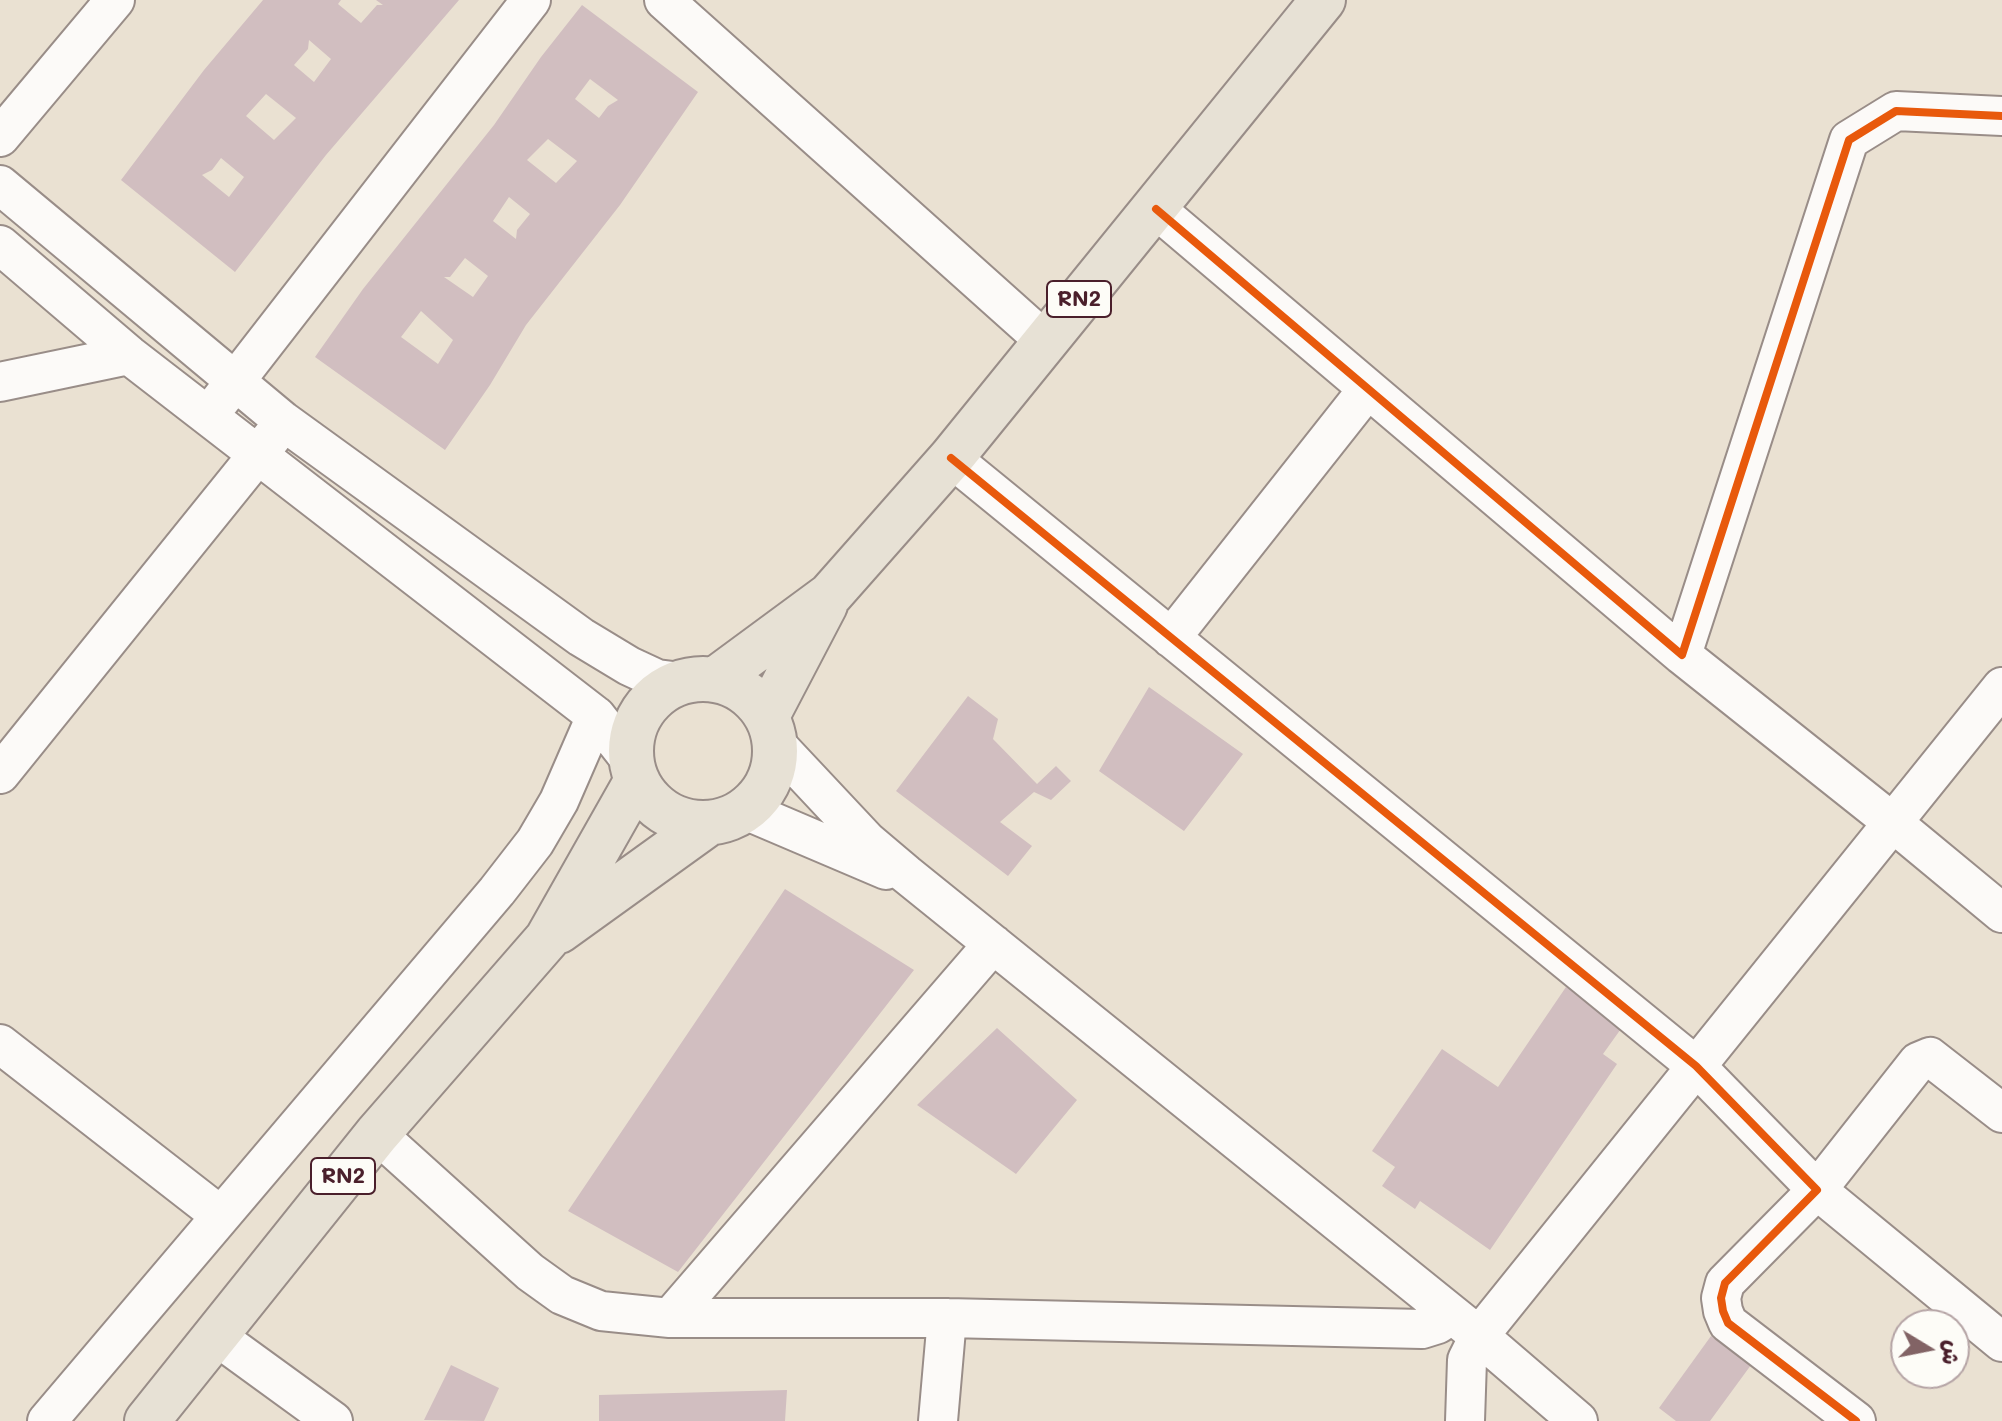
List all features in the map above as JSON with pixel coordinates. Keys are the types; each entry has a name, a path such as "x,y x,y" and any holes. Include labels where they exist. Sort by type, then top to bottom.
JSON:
{"highway":[{"name":"RN2","path":"147,1421 377,1134 547,939 634,771 632,737 641,713 658,694 698,680 830,595 951,458 1323,0"},
{"name":"RN2","path":"547,939 763,792 774,769 772,730 830,595"},
{"path":"698,680 736,686 754,698 772,730"},
{"path":"634,771 649,799 666,813 686,821 727,816"}],"street":[{"path":"0,137 115,0"},
{"path":"207,416 531,0"},
{"path":"664,0 1044,340"},
{"path":"1682,655 1849,140 1896,111 2002,116"},
{"path":"0,185 283,421 581,637 657,679 698,680"},
{"path":"1156,209 1682,655 2002,913"},
{"path":"0,245 129,355 258,457 596,716 634,771"},
{"path":"0,382 129,355"},
{"path":"1171,638 1367,390"},
{"path":"0,774 258,457 283,421"},
{"path":"951,458 1696,1066 1817,1190 2002,1342"},
{"path":"1465,1421 1465,1326 1696,1066 2002,687"},
{"path":"47,1421 497,891 535,842 559,801 596,716"},
{"path":"772,730 867,841 1578,1421"},
{"path":"727,816 926,889"},
{"path":"670,1318 993,944"},
{"path":"0,1044 221,1216"},
{"path":"1856,1421 1728,1323 1721,1298 1725,1283 1817,1190 1918,1062 1930,1057 2002,1113"},
{"path":"377,1134 530,1272 562,1295 601,1311 670,1318 947,1318 1422,1329 1438,1324 1465,1326"},
{"path":"938,1421 947,1318"},
{"path":"216,1336 333,1421"}],"building":[{"path":"263,0 341,0 338,4 361,23 377,5 383,5 376,0 459,0 326,155 235,272 121,180 204,70","holes":["309,40 331,59 314,82 294,65 308,49","266,94 296,118 274,140 246,116","221,158 244,177 229,197 202,175 212,170"]},
{"path":"582,5 698,92 620,205 526,325 490,385 445,450 315,357 363,289 494,125","holes":["590,79 618,100 608,106 599,118 575,99","548,139 577,161 556,183 527,160","509,197 530,214 517,230 516,239 493,221","465,258 488,276 473,297 444,277 450,277","421,311 453,340 438,364 401,337"]},
{"path":"1149,687 1243,754 1184,831 1099,771"},
{"path":"968,696 998,719 993,739 1037,784 1056,766 1071,781 1051,800 1034,792 1000,822 1032,846 1008,876 896,791"},
{"path":"785,889 914,970 678,1272 568,1211"},
{"path":"1566,987 1623,1026 1603,1054 1617,1064 1490,1250 1420,1201 1415,1209 1382,1186 1395,1167 1372,1151 1442,1049 1498,1087"},
{"path":"997,1028 1077,1100 1016,1174 917,1105"},
{"path":"1711,1336 1751,1365 1710,1421 1676,1421 1659,1408"},
{"path":"451,1365 499,1388 484,1421 424,1420"},
{"path":"787,1390 785,1421 599,1421 599,1395"}],"cycle path":[{"path":"1156,209 1682,655 1849,140 1896,111 2002,116"},
{"path":"951,458 1696,1066 1817,1190 1725,1283 1721,1298 1723,1311 1728,1323 1856,1421"}]}
